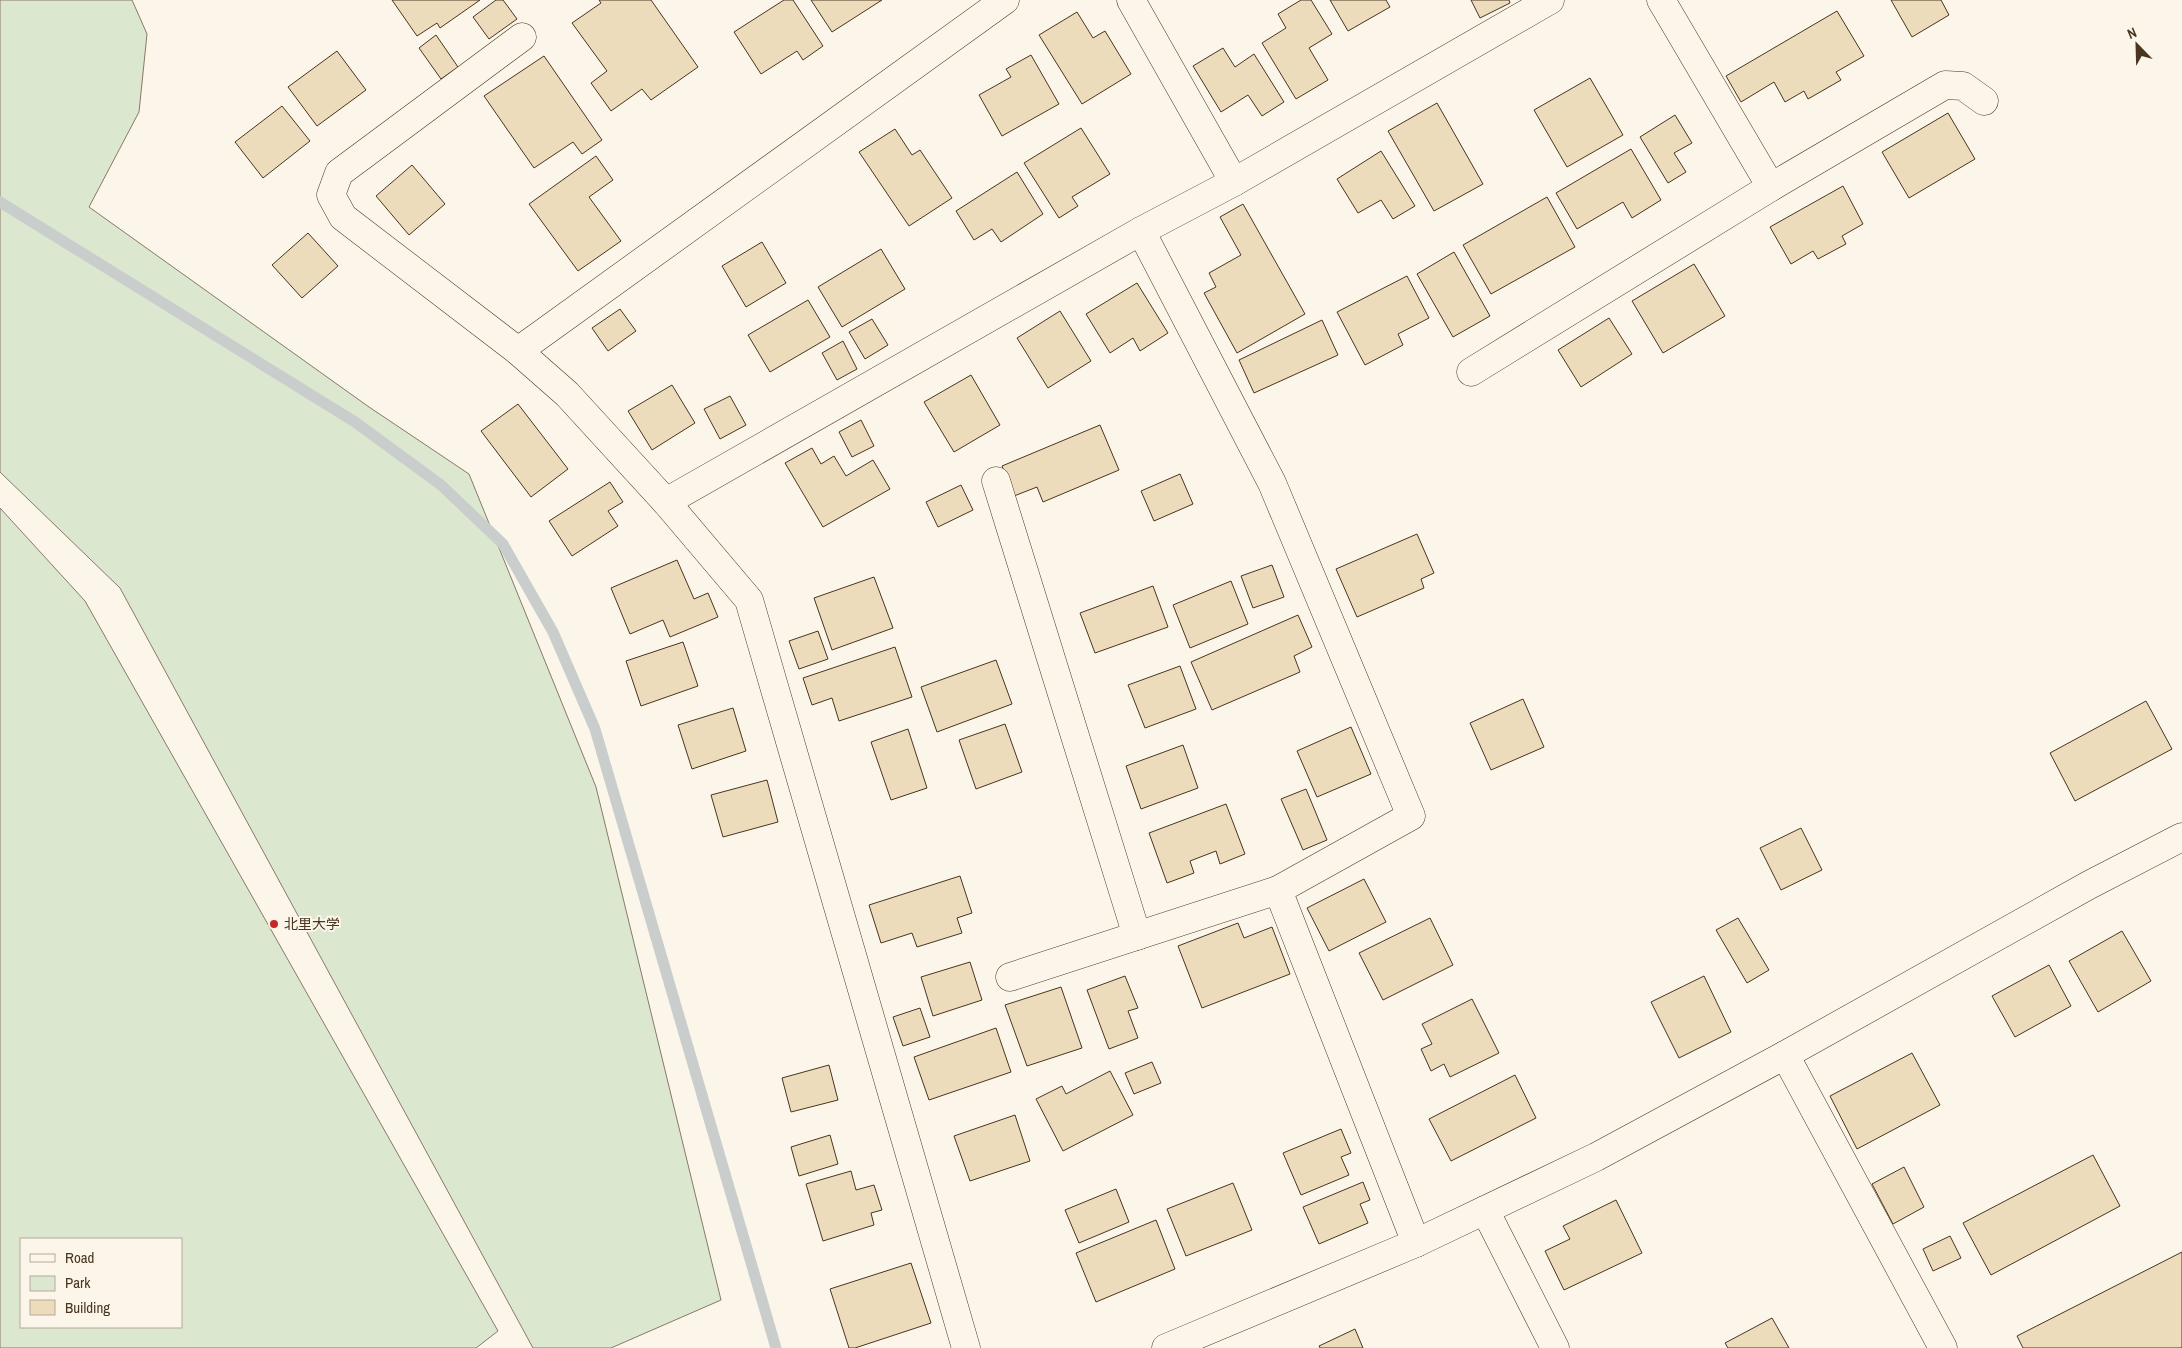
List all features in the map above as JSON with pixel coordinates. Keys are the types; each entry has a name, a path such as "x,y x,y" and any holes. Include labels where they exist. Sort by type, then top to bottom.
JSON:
{"street":[{"path":"518,351 1005,0"},
{"path":"1131,0 1234,182"},
{"path":"666,502 1141,231 1234,182 1550,0"},
{"path":"1661,0 1771,187"},
{"path":"522,37 339,173 331,195 343,217 518,351 567,394 666,502 749,600 966,1348"},
{"path":"1471,372 1771,187 1945,85 1963,86 1984,101"},
{"path":"1010,977 1278,890 1411,816 1272,483 1141,231"},
{"path":"996,481 1137,936"},
{"path":"1166,1348 1416,1243 1596,1156 1784,1055 2089,885 2182,837"},
{"path":"1278,890 1416,1243"},
{"path":"1784,1055 1943,1348"},
{"path":"1485,1210 1555,1348"}],"green space":[{"path":"0,0 132,0 147,34 139,112 89,207 369,407 469,474 596,787 721,1300 611,1348 533,1348 120,588 0,472"},
{"path":"0,508 85,601 498,1331 476,1348 0,1348"}],"building":[{"path":"392,0 480,0 440,28 437,23 417,36"},
{"path":"496,0 503,0 517,19 489,39 473,17"},
{"path":"599,0 651,0 698,67 651,100 642,89 611,111 591,83 607,71 572,23 601,3"},
{"path":"784,0 793,0 823,46 803,60 797,51 761,74 734,32"},
{"path":"811,0 882,0 832,32"},
{"path":"1301,0 1311,0 1332,34 1309,48 1328,80 1296,99 1262,43 1286,28 1278,14"},
{"path":"1330,0 1386,0 1390,7 1348,31"},
{"path":"1471,0 1509,0 1510,3 1480,18"},
{"path":"1891,0 1941,0 1949,15 1912,37"},
{"path":"1837,11 1864,56 1836,72 1841,80 1808,99 1804,91 1785,102 1774,82 1741,102 1726,76"},
{"path":"1077,12 1093,38 1105,31 1131,74 1082,104 1039,35"},
{"path":"436,35 458,67 441,79 419,48"},
{"path":"1223,48 1235,67 1254,54 1284,102 1262,116 1248,95 1221,112 1193,66"},
{"path":"337,51 366,90 317,126 288,87"},
{"path":"1031,55 1059,104 1002,136 979,95 1011,77 1006,69"},
{"path":"544,56 602,140 582,154 573,142 534,168 484,96"},
{"path":"1590,78 1623,135 1567,167 1534,110"},
{"path":"1437,103 1483,184 1434,211 1388,131"},
{"path":"282,106 310,141 263,178 235,142"},
{"path":"1948,113 1975,159 1909,198 1882,152"},
{"path":"1675,115 1692,143 1674,153 1686,172 1668,183 1640,137"},
{"path":"1081,128 1110,174 1072,197 1078,206 1059,218 1024,163"},
{"path":"895,129 912,155 920,150 952,198 909,226 859,152"},
{"path":"1631,149 1661,200 1632,218 1623,202 1577,229 1556,193"},
{"path":"1381,151 1415,206 1393,219 1381,200 1358,213 1337,179"},
{"path":"596,156 613,180 589,197 621,241 578,271 529,204"},
{"path":"412,165 445,204 409,235 376,196"},
{"path":"1017,172 1043,214 1001,242 992,229 974,240 956,211"},
{"path":"1843,186 1863,224 1842,236 1846,244 1818,259 1813,251 1791,264 1770,227"},
{"path":"1547,197 1575,247 1491,294 1463,245"},
{"path":"1243,204 1305,314 1237,353 1204,293 1216,287 1209,273 1241,255 1220,217"},
{"path":"308,233 338,266 302,298 272,265"},
{"path":"762,242 786,283 746,307 722,266"},
{"path":"881,249 905,289 842,327 818,287"},
{"path":"1454,252 1490,316 1453,337 1417,274"},
{"path":"1694,264 1725,316 1663,353 1632,301"},
{"path":"1407,276 1429,318 1398,334 1403,345 1365,365 1337,312"},
{"path":"1137,283 1168,333 1140,351 1133,338 1110,353 1086,314"},
{"path":"808,300 830,337 770,372 748,335"},
{"path":"620,309 636,331 608,351 592,328"},
{"path":"1060,311 1091,361 1048,388 1017,338"},
{"path":"1609,318 1632,354 1581,387 1558,350"},
{"path":"872,319 888,345 865,359 849,332"},
{"path":"1322,320 1338,355 1254,393 1239,360"},
{"path":"843,341 857,369 837,380 822,353"},
{"path":"971,375 1000,425 954,452 924,402"},
{"path":"672,385 695,423 652,450 628,411"},
{"path":"730,396 746,425 720,439 704,409"},
{"path":"518,404 568,469 531,497 481,431"},
{"path":"861,420 874,446 852,457 839,432"},
{"path":"1100,425 1119,470 1043,502 1037,487 1014,496 1002,466"},
{"path":"812,448 821,464 834,456 846,476 873,460 890,489 823,527 785,463"},
{"path":"1180,474 1193,504 1154,521 1141,491"},
{"path":"610,482 623,502 608,511 618,526 572,556 549,521"},
{"path":"961,485 973,510 938,527 926,502"},
{"path":"1417,534 1434,573 1421,579 1424,588 1357,617 1336,569"},
{"path":"677,560 694,599 708,593 718,617 670,637 663,620 630,634 611,588"},
{"path":"1272,565 1284,597 1253,608 1241,576"},
{"path":"874,577 893,628 832,650 814,598"},
{"path":"1231,581 1248,624 1190,648 1173,605"},
{"path":"1153,586 1168,627 1095,653 1080,613"},
{"path":"1298,615 1312,647 1294,656 1300,672 1212,710 1191,662"},
{"path":"818,631 828,659 799,669 789,641"},
{"path":"683,642 698,686 641,706 626,661"},
{"path":"895,647 912,697 839,721 832,698 812,705 803,678"},
{"path":"996,660 1012,704 937,732 921,687"},
{"path":"1180,666 1196,709 1145,728 1128,685"},
{"path":"1523,699 1544,747 1491,770 1470,723"},
{"path":"2146,701 2172,749 2075,801 2050,753"},
{"path":"733,708 746,751 692,769 678,725"},
{"path":"1005,724 1022,772 976,789 959,740"},
{"path":"1351,727 1371,774 1317,797 1297,751"},
{"path":"908,729 927,788 891,800 871,742"},
{"path":"1183,745 1198,788 1141,809 1126,766"},
{"path":"767,780 778,822 723,837 711,795"},
{"path":"1306,789 1327,840 1303,850 1281,799"},
{"path":"1226,804 1245,854 1220,864 1216,851 1190,861 1194,873 1167,883 1149,833"},
{"path":"1801,828 1822,870 1781,890 1760,848"},
{"path":"960,876 972,913 957,918 962,933 917,947 912,933 881,943 869,905"},
{"path":"1364,879 1386,922 1329,951 1307,908"},
{"path":"1430,918 1453,965 1383,1000 1359,953"},
{"path":"1738,918 1769,970 1747,983 1716,930"},
{"path":"1238,923 1244,938 1272,927 1290,974 1202,1008 1178,946"},
{"path":"2122,931 2151,981 2098,1012 2069,961"},
{"path":"970,962 982,1000 933,1016 921,977"},
{"path":"2049,965 2071,1006 2015,1037 1992,996"},
{"path":"1125,976 1138,1008 1128,1011 1138,1038 1109,1049 1087,990"},
{"path":"1704,976 1731,1032 1679,1058 1651,1002"},
{"path":"1061,987 1082,1048 1027,1066 1005,1005"},
{"path":"1472,999 1499,1053 1450,1077 1444,1064 1431,1071 1421,1049 1432,1044 1422,1024"},
{"path":"920,1008 930,1037 903,1046 893,1017"},
{"path":"996,1028 1011,1072 929,1100 914,1057"},
{"path":"1912,1053 1940,1105 1857,1149 1830,1096"},
{"path":"1152,1062 1161,1083 1134,1094 1125,1073"},
{"path":"829,1065 838,1100 791,1112 782,1078"},
{"path":"1110,1071 1133,1115 1063,1151 1036,1099 1062,1086 1066,1094"},
{"path":"1515,1075 1536,1118 1451,1161 1429,1119"},
{"path":"1015,1115 1030,1161 970,1181 954,1136"},
{"path":"1341,1129 1351,1153 1341,1157 1349,1175 1301,1195 1283,1153"},
{"path":"830,1135 838,1164 799,1176 791,1147"},
{"path":"2093,1155 2120,1206 1991,1275 1963,1223"},
{"path":"1904,1167 1924,1207 1893,1224 1872,1184"},
{"path":"851,1171 856,1190 874,1185 882,1210 871,1213 874,1225 823,1241 806,1184"},
{"path":"1363,1182 1370,1200 1360,1204 1368,1223 1319,1244 1303,1207"},
{"path":"1233,1183 1252,1230 1186,1256 1167,1209"},
{"path":"1116,1189 1129,1222 1079,1243 1065,1210"},
{"path":"1616,1200 1642,1253 1564,1290 1545,1251 1570,1239 1563,1226"},
{"path":"1156,1220 1175,1269 1096,1302 1076,1253"},
{"path":"1950,1236 1961,1258 1933,1271 1923,1249"},
{"path":"2182,1252 2182,1348 2023,1348 2017,1336"},
{"path":"911,1263 931,1323 855,1348 849,1348 830,1289"},
{"path":"1772,1318 1789,1348 1728,1348 1725,1343"},
{"path":"1355,1329 1363,1348 1320,1348 1319,1346"}],"waterway":[{"path":"0,202 355,422 441,485 503,544 553,632 595,729 776,1348"}],"place":[{"name":"北里大学","path":"274,924"}]}
